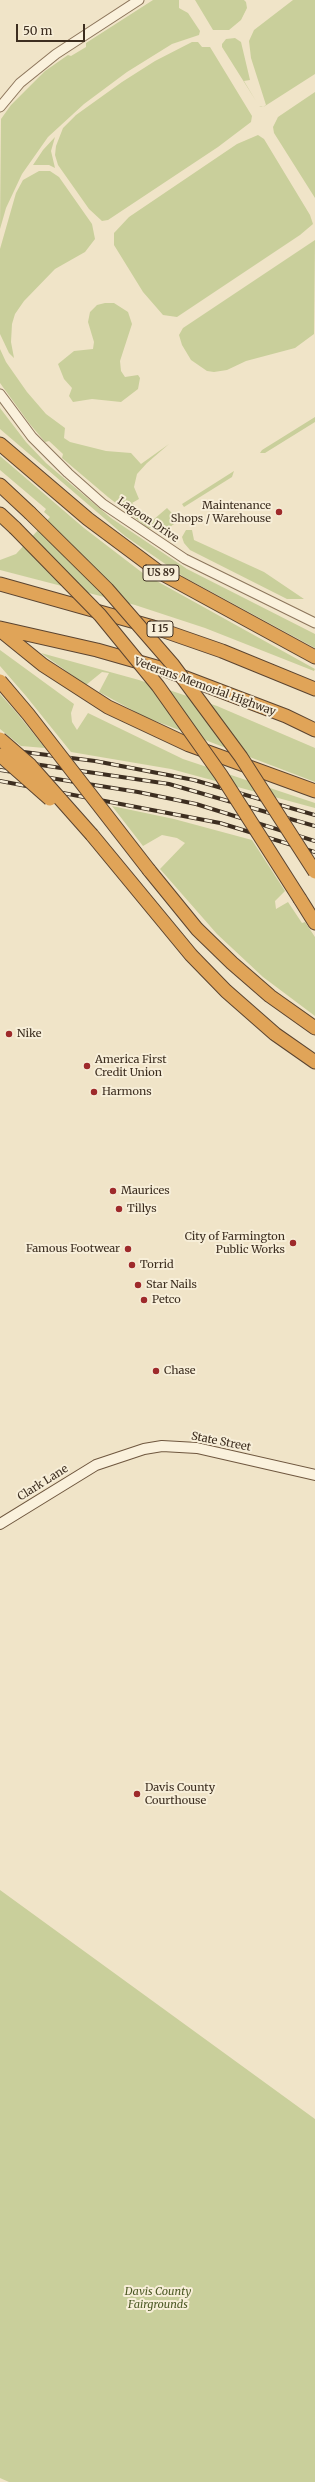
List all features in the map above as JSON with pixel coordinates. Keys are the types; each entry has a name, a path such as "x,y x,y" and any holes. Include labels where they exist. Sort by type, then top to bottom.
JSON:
{"highway":[{"path":"0,440 24,464"},
{"name":"US 89","path":"0,444 88,519 159,572 315,657"},
{"path":"0,485 89,569 173,665 241,757 315,872"},
{"path":"0,514 16,528 96,610 158,686 217,769 315,923"},
{"name":"I 15","path":"0,584 153,627 222,651 315,689"},
{"path":"0,629 57,675 108,707 189,745 315,791"},
{"name":"Veterans Memorial Highway","path":"0,629 97,650 160,668 286,716 315,730"},
{"path":"0,681 28,714 149,870 194,924 228,959 270,996 315,1028"},
{"path":"0,739 34,769 92,835 190,955 226,991 276,1034 315,1062"},
{"path":"0,755 92,835"}],"main road":[{"name":"State Street","path":"78,1475 109,1459 162,1446 197,1448 315,1475"},
{"name":"Clark Lane","path":"0,1524 78,1475"}],"street":[{"path":"0,107 20,83 56,54 140,0"},
{"name":"Lagoon Drive","path":"0,394 32,437 68,474 103,504 185,559 315,623"}],"green space":[{"path":"153,0 179,0 179,8 188,13 200,31 199,35 172,44 127,72 84,104 48,137 22,174 6,208 0,229 1,119 11,105 45,71 68,55 71,56 86,47 86,43"},
{"path":"195,0 244,0 247,8 241,20 229,30 213,30"},
{"path":"293,0 315,0 315,74 263,107 266,105 251,58 249,41 254,30"},
{"path":"235,38 241,42 250,80 244,81 256,101 222,47 222,44 226,39"},
{"path":"192,42 198,42 202,47 210,47 252,116 251,122 218,147 108,220 102,221 89,209 58,165 55,155 56,146 63,128 76,115 122,82 155,61"},
{"path":"315,92 315,198 274,133 273,127 278,117"},
{"path":"258,135 264,139 310,215 313,224 300,235 177,317 163,315 143,292 114,245 114,233 129,217 237,144"},
{"path":"55,137 51,151 55,168 49,165 33,165 43,150"},
{"path":"39,171 50,171 59,177 92,224 95,239 85,252 55,269 24,301 15,314 12,324 11,342 14,358 9,353 0,334 0,249 16,193 23,180"},
{"path":"315,240 314,334 295,348 246,361 227,370 214,372 207,371 191,360 182,345 179,335 183,328"},
{"path":"114,303 128,312 132,324 120,361 121,371 125,377 138,375 140,378 138,389 121,402 92,399 73,402 69,396 72,388 64,379 58,364 74,351 93,349 94,342 88,322 90,312 97,305"},
{"path":"0,349 6,362 27,392 46,414 65,428 64,438 70,442 106,451 131,453 141,464 169,444 137,474 134,487 139,499 132,503 153,520 167,508 176,517 177,522 167,529 148,528 108,497 62,458 63,454 49,441 45,442 0,383"},
{"path":"0,408 26,442 46,463 111,518 187,569 315,634 315,648 184,577 125,536 0,429"},
{"path":"315,417 315,422 265,453 260,453 262,450"},
{"path":"0,456 84,528 144,574 315,669 314,671 205,628 135,605 0,570 0,560 16,554 50,517 44,512 46,509 0,470"},
{"path":"234,471 232,477 184,507 182,504"},
{"path":"186,530 192,530 194,540 264,572 304,599 287,599 190,550 184,543 182,537"},
{"path":"0,650 74,704 71,713 72,722 77,730 88,713 183,759 315,803 315,808 171,769 71,752 0,666"},
{"path":"41,653 139,680 217,706 315,748 315,782 145,717 99,692 109,673 102,672 86,685"},
{"path":"0,694 45,748 21,746 0,729"},
{"path":"112,806 174,819 252,840 285,891 275,901 276,909 288,902 302,923 305,922 315,937 315,1016 263,977 217,934 160,869 185,843 177,838 162,835 143,846"},
{"name":"Davis County Fairgrounds","path":"0,1890 315,2119 315,2482 9,2482 0,2478"}],"railway":[{"path":"0,749 95,761 194,780 315,815"},
{"path":"0,759 169,784 315,826"},
{"path":"0,770 138,792 196,804 315,841"},
{"path":"0,781 220,823 315,852"}],"place":[{"name":"Maintenance Shops / Warehouse","path":"279,512"},
{"name":"Nike","path":"9,1034"},
{"name":"America First Credit Union","path":"87,1066"},
{"name":"Harmons","path":"94,1092"},
{"name":"Maurices","path":"113,1191"},
{"name":"Tillys","path":"119,1209"},
{"name":"City of Farmington Public Works","path":"293,1243"},
{"name":"Famous Footwear","path":"128,1249"},
{"name":"Torrid","path":"132,1265"},
{"name":"Star Nails","path":"138,1285"},
{"name":"Petco","path":"144,1300"},
{"name":"Chase","path":"156,1371"},
{"name":"Davis County Courthouse","path":"137,1794"}]}
